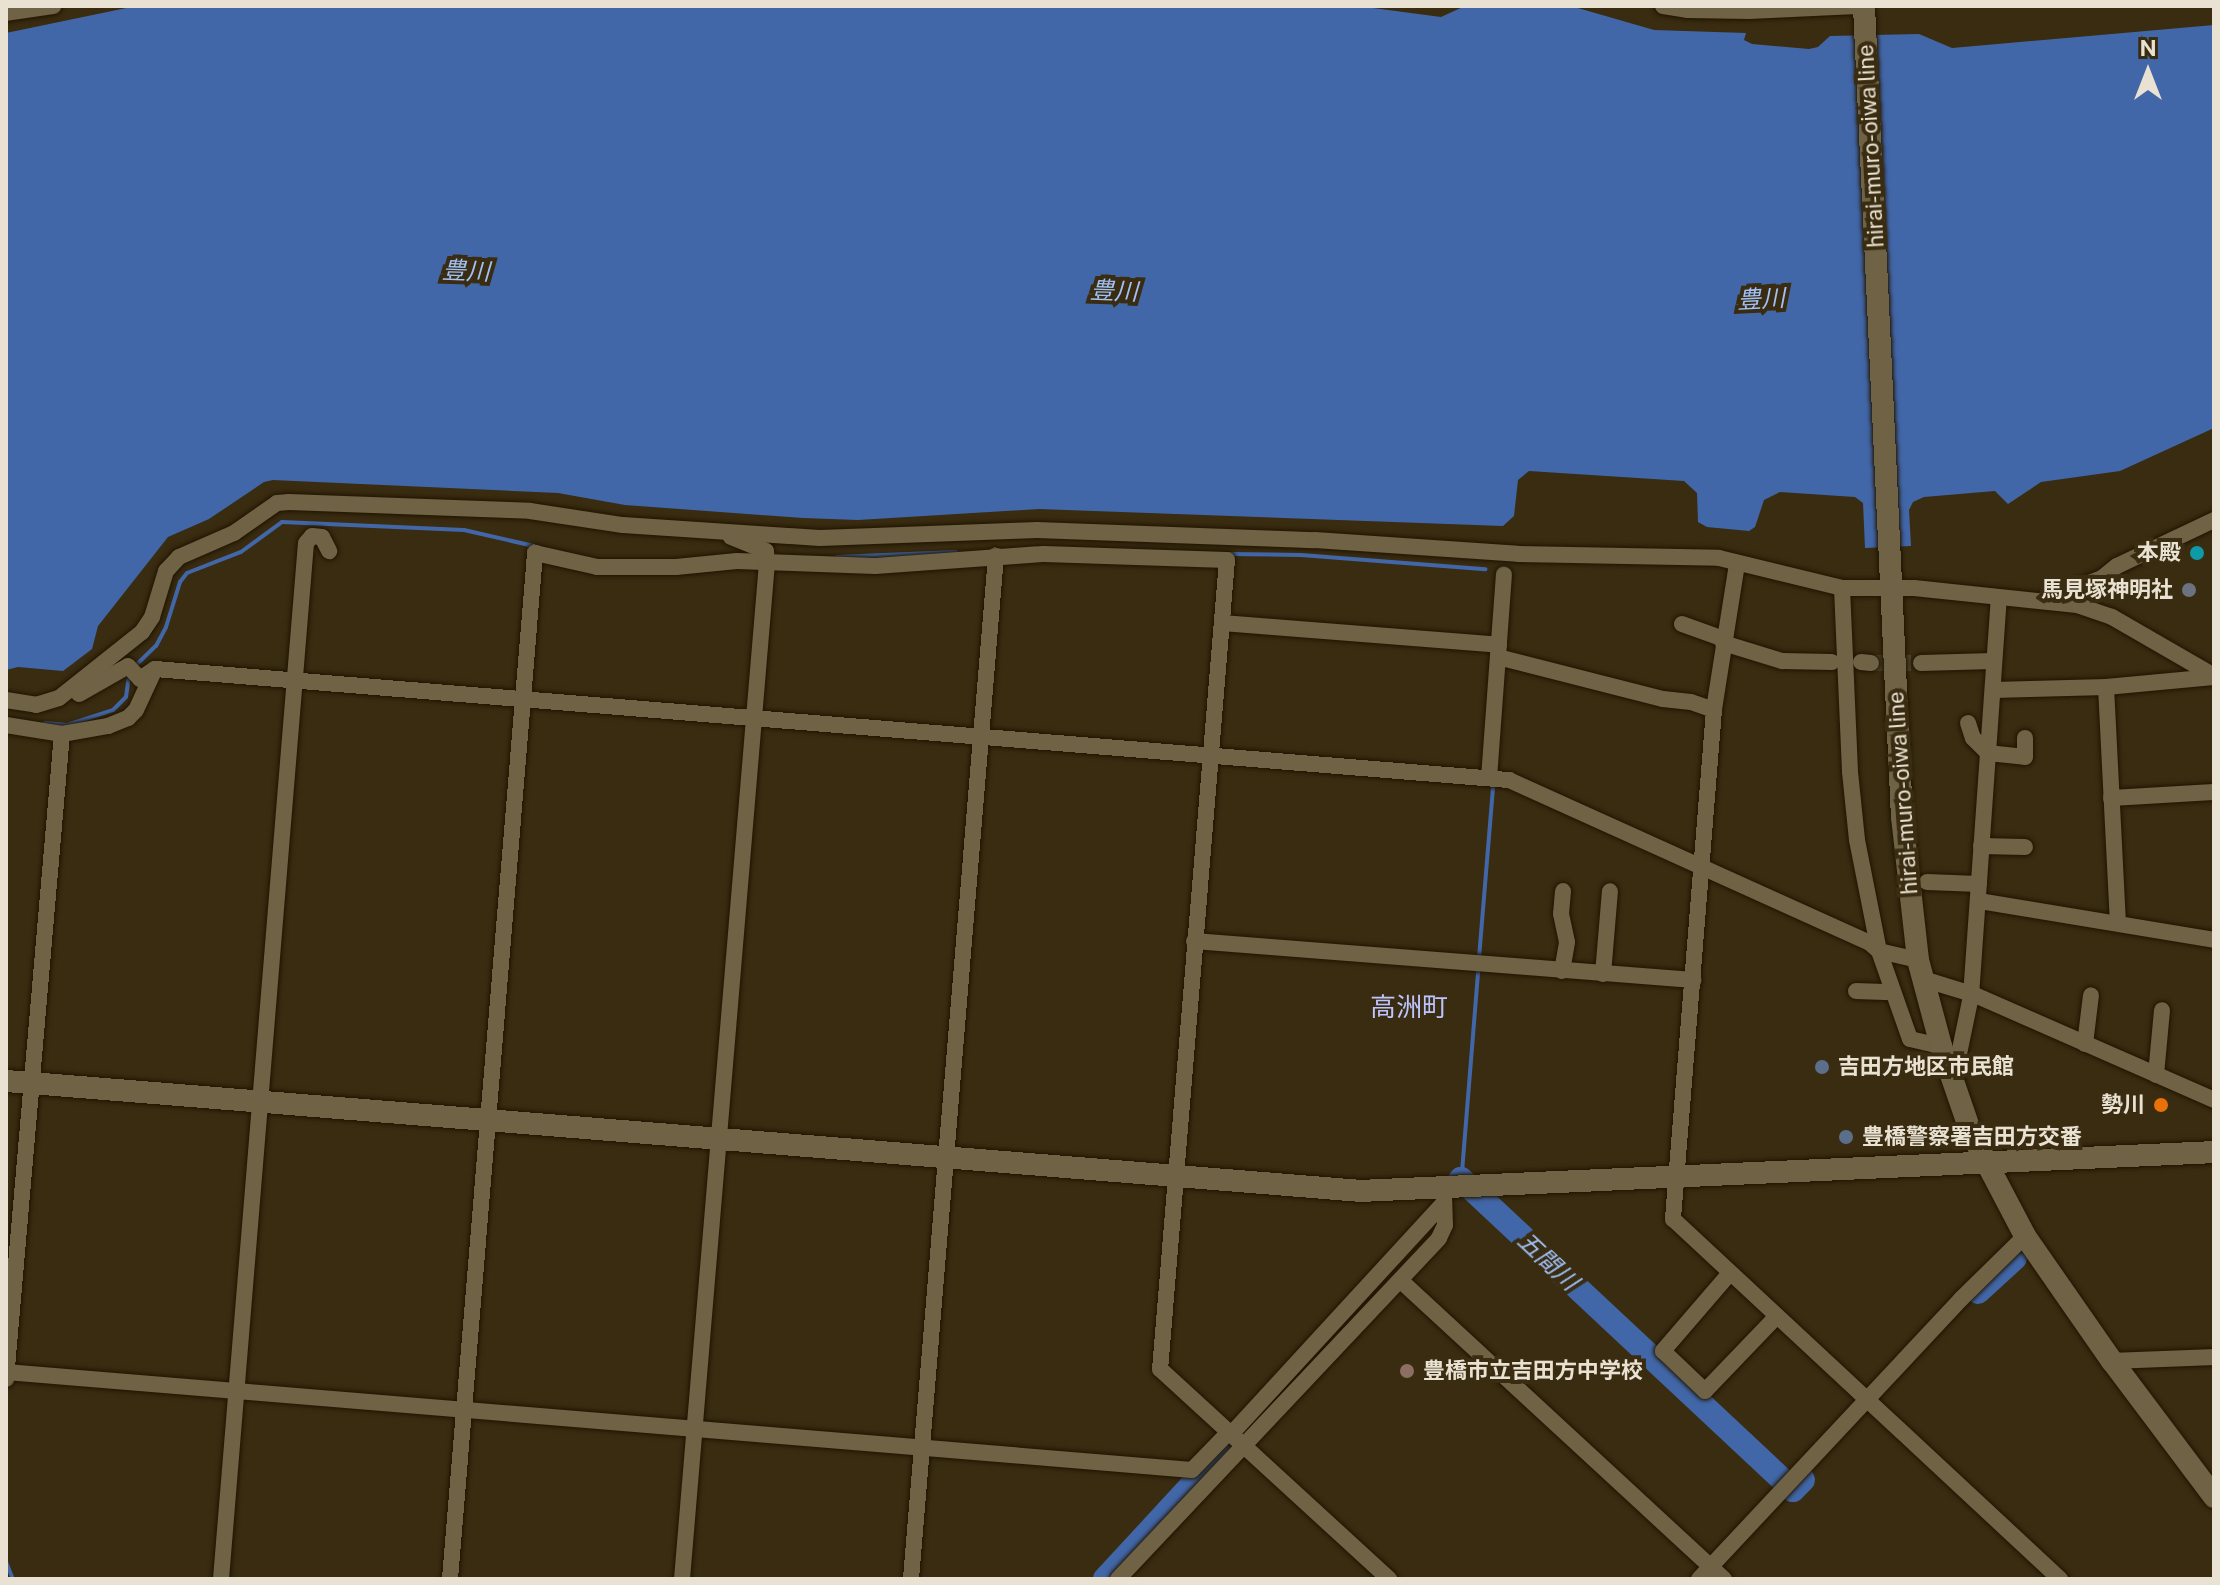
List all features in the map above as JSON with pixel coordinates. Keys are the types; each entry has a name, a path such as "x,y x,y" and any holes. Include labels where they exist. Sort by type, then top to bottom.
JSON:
{"street":[{"path":"6,13 53,6"},
{"path":"1663,6 1687,10 1862,8"},
{"name":"hirai-muro-oiwa line","path":"1862,8 1902,817 1920,969 1944,1056 1986,1163 2025,1236 2112,1361 2214,1497"},
{"path":"47,704 142,632 152,617 163,578 171,563 234,533 277,503 530,511 623,525 820,538 1037,530 1213,536 1518,554 1719,558 1842,588 1891,584 1999,599 2045,599 2112,617 2214,677"},
{"path":"2045,599 2102,578 2117,566 2214,520"},
{"path":"730,532 731,538 767,558"},
{"path":"221,1579 306,543 312,536 322,537 329,551"},
{"path":"450,1579 535,553 597,567 676,567 767,558 875,566 1044,554 1227,560 1208,755 1160,1369 1389,1579"},
{"path":"911,1579 996,556"},
{"path":"682,1579 767,558"},
{"path":"1737,564 1714,710 1673,1219 2060,1579"},
{"path":"1489,778 1504,575"},
{"path":"1842,588 1850,772 1857,840 1879,951 1910,1039 1944,1056 1958,1056 1971,994 1999,599"},
{"path":"1222,623 1498,651 1663,699 1691,702 1714,710"},
{"path":"1682,624 1782,661 1832,662"},
{"path":"1921,663 1993,661"},
{"path":"6,725 62,734 90,731 128,718 136,710 155,669"},
{"path":"6,700 61,704 133,671 140,679 155,669 522,702 1509,780 1870,943 1879,951 1971,994 2214,1100"},
{"path":"1993,690 2106,687 2214,677"},
{"path":"2106,687 2118,922"},
{"path":"1968,723 1973,738 1988,753 2025,757 2025,738"},
{"path":"6,1379 62,734"},
{"path":"2111,798 2214,792"},
{"path":"1981,846 2025,847"},
{"path":"1927,882 2214,940"},
{"path":"1562,971 1567,942 1561,914 1563,891"},
{"path":"1603,974 1610,891"},
{"path":"1194,941 1693,980"},
{"path":"1856,991 1892,992"},
{"path":"2085,1044 2091,995"},
{"path":"2156,1075 2162,1010"},
{"path":"6,1081 1329,1189 1444,1195 1676,1176 2214,1152"},
{"path":"1118,1579 1236,1439 1400,1280 1439,1238 1445,1225 1444,1195"},
{"path":"1236,1439 1234,1431 1444,1195"},
{"path":"1705,1573 2025,1236"},
{"path":"1730,1273 1663,1351 1705,1391 1777,1316"},
{"path":"1400,1280 1705,1573 1724,1579"},
{"path":"2112,1361 2214,1357"},
{"path":"6,1372 1192,1470 1236,1439"}],"water":[{"name":"豊川","path":"136,6 1358,6 1441,17 1465,6 1571,6 1654,30 1746,33 1744,40 1752,44 1809,49 1818,47 1830,36 1919,34 1952,48 2214,25 2214,428 2120,471 2041,482 2008,504 1995,491 1924,497 1913,502 1909,510 1911,546 1865,548 1863,503 1855,497 1780,492 1764,500 1755,527 1749,531 1707,527 1698,522 1697,493 1684,481 1529,471 1518,480 1514,516 1503,526 1039,509 858,520 803,518 625,505 558,493 273,480 264,482 209,519 168,537 98,626 92,649 63,671 18,667 6,670 6,33"}],"waterway":[{"path":"136,665 156,646 166,627 180,582 187,573 241,552 282,522 464,530 538,547"},
{"path":"837,557 956,552"},
{"path":"1228,554 1301,555 1485,569"},
{"path":"45,723 67,725 113,710 126,697 129,675"},
{"path":"1479,958 1493,788"},
{"path":"1462,1172 1478,972"},
{"name":"五間川","path":"1458,1183 1461,1179 1793,1490 1803,1480"},
{"name":"五間川","path":"1978,1292 2015,1258"},
{"name":"五間川","path":"1105,1579 1250,1422"},
{"path":"6,1562 13,1579"}],"tunnel":[{"path":"1871,663 1921,663"}],"place":[{"name":"本殿","path":"2197,553"},
{"name":"馬見塚神明社","path":"2189,590"},
{"name":"吉田方地区市民館","path":"1822,1067"},
{"name":"勢川","path":"2161,1105"},
{"name":"豊橋警察署吉田方交番","path":"1846,1137"},
{"name":"豊橋市立吉田方中学校","path":"1407,1371"}],"district":[{"name":"高洲町","path":"1409,1007"}]}
